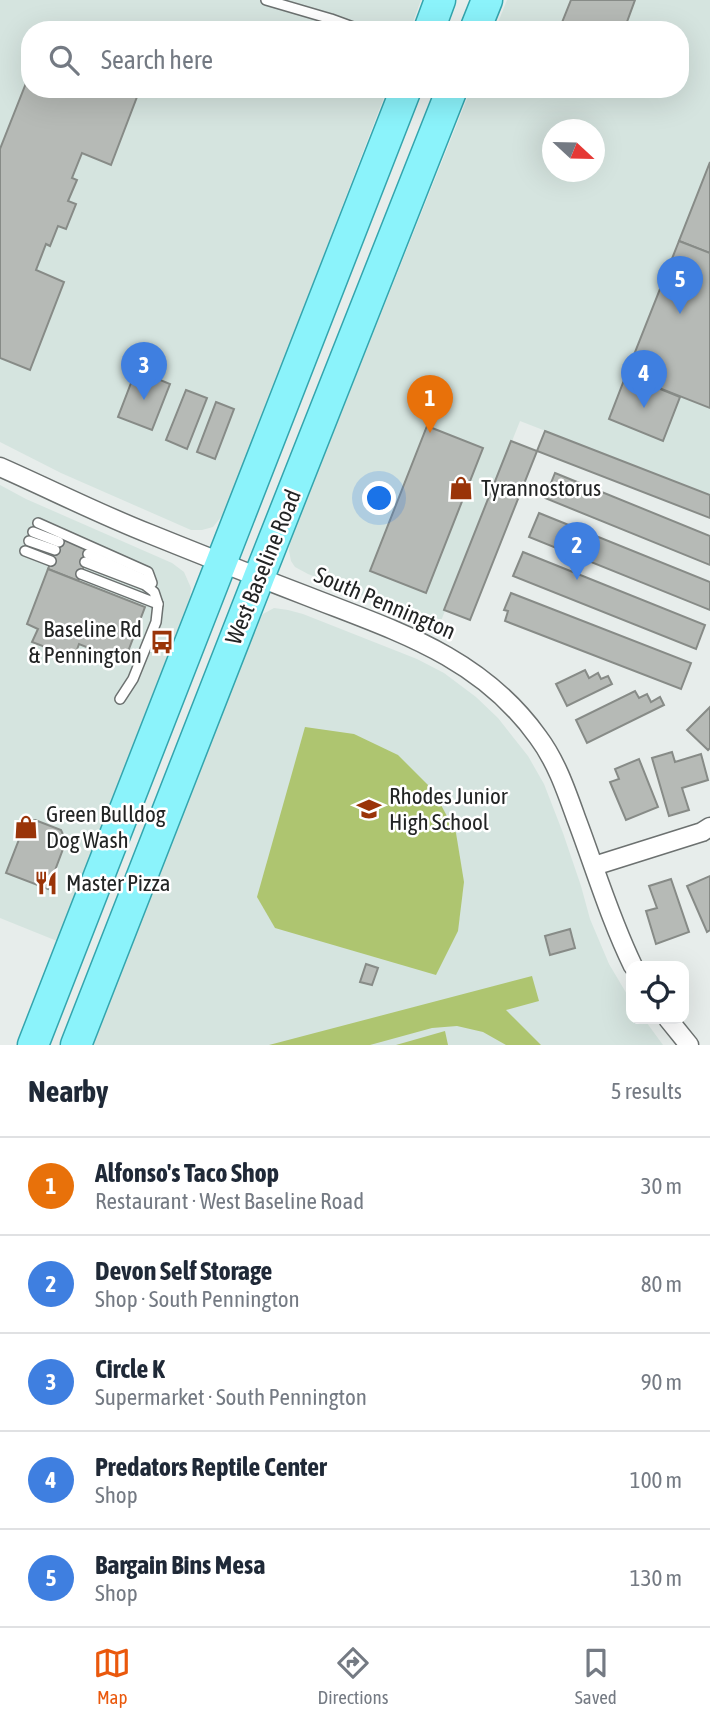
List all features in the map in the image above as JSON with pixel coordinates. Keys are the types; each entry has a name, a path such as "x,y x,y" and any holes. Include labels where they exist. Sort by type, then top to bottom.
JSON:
{"main road":[{"path":"432,21 440,0"},
{"path":"479,21 487,0"},
{"name":"West Baseline Road","path":"33,1045 402,98"},
{"name":"West Baseline Road","path":"76,1045 448,98"}],"street":[{"name":"South Pennington","path":"0,467 122,523 416,640 466,666 498,692 527,723 551,757 594,866 617,934 630,961"},
{"path":"594,866 702,832 710,827"},
{"path":"672,1024 689,1045"}],"lane":[{"path":"266,0 336,21"},
{"path":"57,546 33,532 148,572 158,604 156,622 133,680 120,699"},
{"path":"24,551 51,561"},
{"path":"87,558 153,587"},
{"path":"81,574 158,604"}],"shaded area":[{"path":"0,0 421,0 413,21 21,21 21,98 384,98 226,511 213,527 191,530 61,473 0,442"},
{"path":"507,0 710,0 710,495 520,421 439,626 308,574 295,567 289,551 290,541 467,98 689,98 689,21 499,21"},
{"path":"0,485 172,563 184,572 191,588 190,597 57,941 0,918"},
{"name":"Rhodes Junior High School","path":"274,608 303,614 417,659 444,673 498,718 528,756 544,784 563,833 590,919 609,964 626,993 626,1024 648,1024 663,1045 93,1045 256,626 263,614"}],"green space":[{"path":"305,727 354,734 398,755 433,790 456,833 464,882 458,931 436,975 275,928 257,897"},
{"path":"532,976 539,1001 506,1010 541,1045 506,1045 483,1032 457,1026 432,1028 370,1045 269,1045"},
{"path":"445,1031 448,1045 396,1045"}],"building":[{"path":"571,0 635,0 627,21 563,21"},
{"path":"21,96 21,98 137,98 111,165 82,153 72,178 77,180 68,201 76,204 66,229 58,226 50,246 46,244 36,270 64,282 30,370 0,358 0,149"},
{"path":"710,162 710,253 679,241"},
{"path":"679,241 710,253 710,408 626,375"},
{"path":"136,370 170,384 152,430 118,417"},
{"path":"626,375 680,397 663,441 609,419"},
{"path":"186,390 207,398 187,449 166,440"},
{"path":"216,402 234,409 215,459 197,452"},
{"path":"427,426 483,448 426,593 370,571"},
{"path":"545,431 710,495 710,518 537,451"},
{"path":"511,441 537,451 470,620 444,610"},
{"path":"555,473 710,536 710,565 545,498"},
{"path":"539,513 710,582 710,610 529,537"},
{"path":"61,536 91,548 78,581 48,569"},
{"path":"523,552 705,625 696,649 513,576"},
{"path":"48,569 145,607 124,662 79,644 74,658 32,642 38,629 27,624"},
{"path":"511,593 691,663 681,689 505,621 508,611 504,610"},
{"path":"585,670 589,678 598,673 601,679 608,676 612,684 567,706 556,684"},
{"path":"635,691 639,698 647,694 651,702 660,697 664,705 587,743 576,720"},
{"path":"710,707 710,748 708,750 687,730"},
{"path":"672,752 675,762 701,754 708,780 682,788 689,810 669,816 652,758"},
{"path":"639,759 658,807 626,820 610,782 619,779 615,769"},
{"path":"35,820 61,830 66,841 48,889 6,873 25,824"},
{"path":"710,876 710,930 707,932 687,886"},
{"path":"671,879 689,932 656,944 646,911 657,908 649,886"},
{"path":"570,929 575,948 550,955 545,936"},
{"path":"366,964 378,968 372,985 360,982"}],"place":[{"name":"Bargain Bins Mesa","path":"680,314"},
{"name":"Circle K","path":"144,400"},
{"name":"Predators Reptile Center","path":"644,408"},
{"name":"Alfonso's Taco Shop","path":"430,433"},
{"name":"Tyrannostorus","path":"461,488"},
{"name":"Devon Self Storage","path":"577,580"},
{"name":"Baseline Rd & Pennington","path":"162,642"},
{"name":"Rhodes Junior High School","path":"369,809"},
{"name":"Green Bulldog Dog Wash","path":"26,827"},
{"name":"Master Pizza","path":"46,883"}]}
